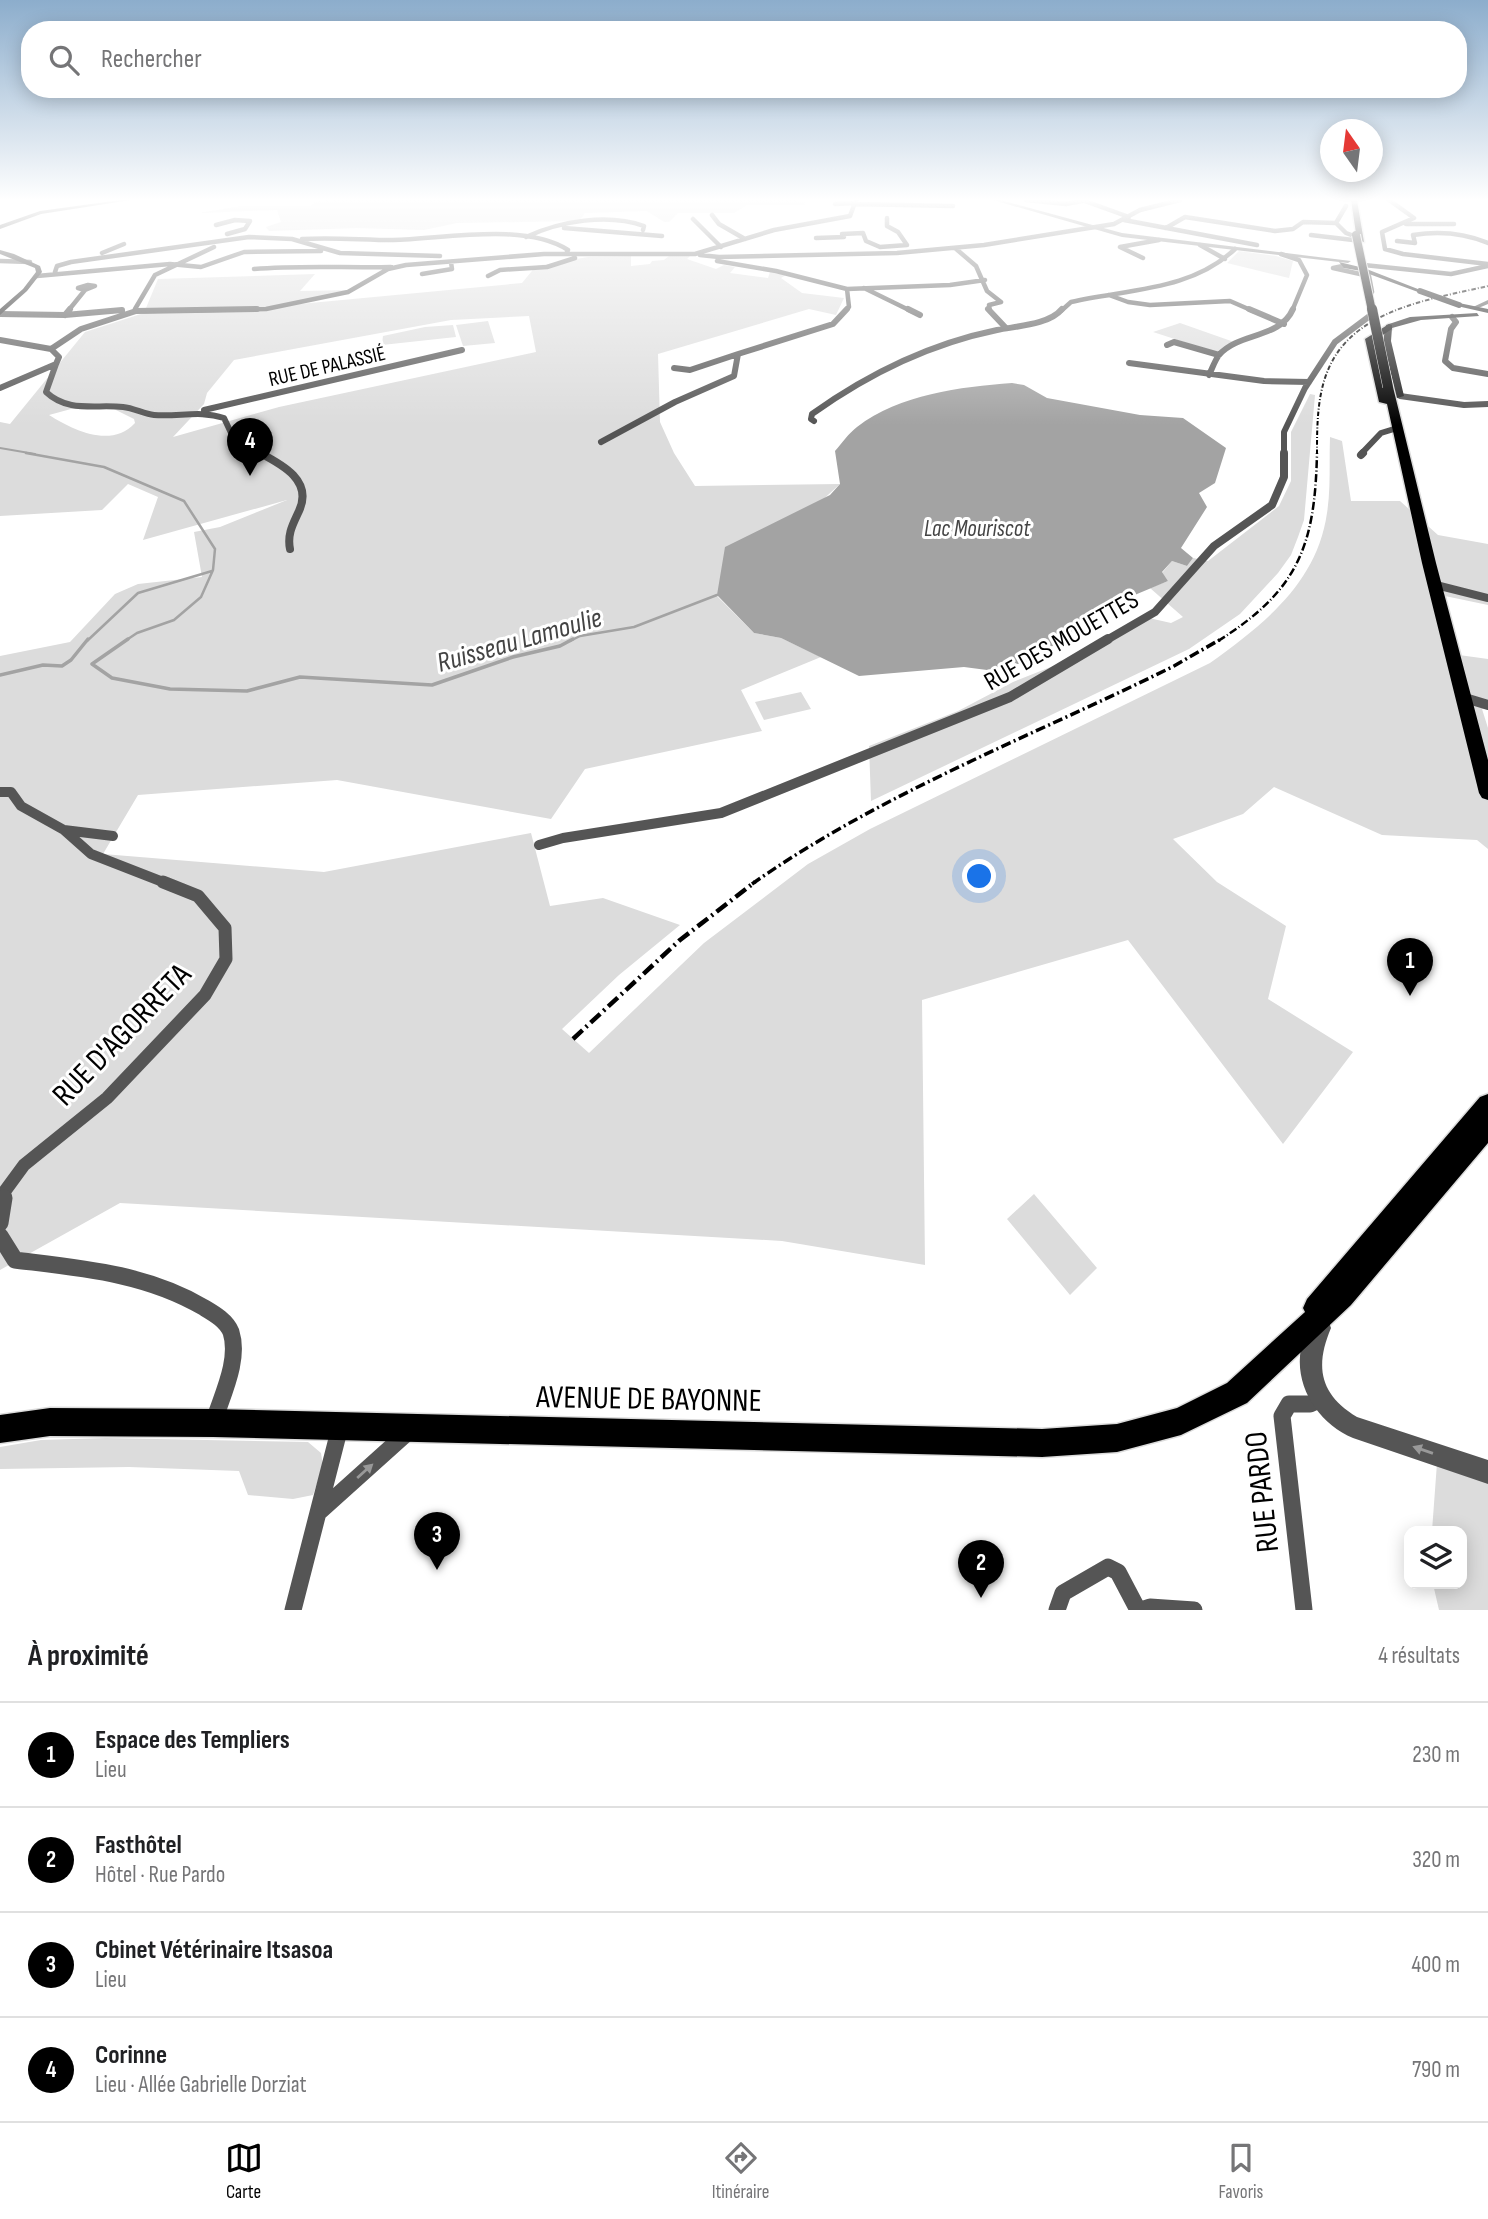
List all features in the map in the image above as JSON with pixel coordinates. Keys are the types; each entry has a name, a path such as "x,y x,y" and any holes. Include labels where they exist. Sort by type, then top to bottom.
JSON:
{"main road":[{"path":"0,314 34,275"},
{"path":"1364,275 1400,440 1488,793"},
{"path":"1381,275 1483,314"},
{"path":"1452,317 1464,308"},
{"path":"1400,440 1384,404 1370,338 1412,318 1483,314"},
{"path":"1389,327 1387,341 1400,396 1410,475"},
{"path":"1273,1358 1488,1105"},
{"path":"1273,1358 1342,1296 1488,1125"},
{"name":"AVENUE DE BAYONNE","path":"0,1429 50,1422 213,1423 1042,1443 1104,1439 1181,1420 1237,1394 1273,1358"}],"street":[{"path":"51,349 81,329 135,310 156,275"},
{"path":"0,314 65,315 135,310 267,309 348,292 382,275"},
{"path":"792,275 847,289 950,285 985,280"},
{"path":"982,275 987,291 1001,302 989,305 988,309 1005,327"},
{"path":"814,421 811,419 812,414 841,392 906,357 1059,314 1068,303 1190,275"},
{"path":"1209,375 1219,355 1237,344 1284,324 1307,275"},
{"name":"RUE DES MOUETTES","path":"539,845 563,838 732,809 1010,697 1155,612 1214,546 1272,505 1284,477 1283,432 1309,382 1335,342 1375,312 1369,276 1365,275"},
{"path":"864,288 869,293 920,315"},
{"path":"674,368 690,370 833,324 849,307 847,289"},
{"path":"65,315 85,290"},
{"path":"1109,295 1128,302 1150,305 1230,301 1284,324"},
{"path":"1483,314 1488,302"},
{"path":"1452,317 1456,322 1451,329 1445,361 1453,368 1488,373"},
{"path":"0,340 51,349 59,357 56,364 0,388"},
{"path":"1167,345 1174,342 1219,355"},
{"path":"0,346 26,346"},
{"name":"RUE DE PALASSIÉ","path":"56,364 46,392 52,399 66,405 121,407 154,415 240,404 296,388 462,350"},
{"path":"601,442 675,402 734,376 738,354"},
{"path":"1129,363 1264,382 1309,382"},
{"path":"0,381 15,382"},
{"path":"1400,396 1464,405 1488,404"},
{"path":"198,411 223,418 233,437 281,465 301,487 304,497 288,542 290,549"},
{"path":"1361,455 1381,433 1394,429"},
{"path":"1436,585 1488,598"},
{"path":"1465,698 1488,705"},
{"name":"RUE D'AGORRETA","path":"0,1223 5,1191 24,1165 107,1098 205,995 226,959 225,928 198,896 91,854 64,830 21,806 5,792"},
{"name":"RUE D'AGORRETA","path":"64,830 113,836"},
{"path":"0,1236 15,1260 128,1276 188,1297 225,1322 231,1332 233,1353 213,1423"},
{"path":"1342,1296 1312,1339 1309,1356 1312,1381 1321,1399 1345,1423 1488,1472"},
{"name":"RUE PARDO","path":"1304,1610 1282,1416 1289,1404 1310,1405 1321,1399"},
{"path":"293,1610 341,1427"},
{"path":"318,1513 413,1428"},
{"path":"1057,1610 1063,1593 1108,1567 1118,1572 1140,1610 1150,1606 1194,1610"}],"shaded area":[{"path":"314,275 300,291 354,290 289,305 522,283 528,275 746,275 768,278 769,275 786,275 781,278 802,293 844,298 836,315 809,309 658,354 660,422 674,453 695,486 840,484 717,596 754,633 781,638 821,657 741,690 762,731 585,769 551,819 337,780 138,795 103,854 324,872 531,833 550,906 603,898 680,925 619,975 562,1029 589,1053 704,943 808,864 870,829 1210,663 1250,633 1285,600 1300,581 1321,538 1327,513 1330,437 1342,441 1351,501 1400,501 1438,535 1488,544 1488,605 1445,596 1459,655 1488,659 1488,708 1482,709 1488,728 1488,849 1477,840 1382,835 1274,787 1243,814 1173,839 1217,882 1286,926 1268,999 1353,1052 1283,1144 1128,940 922,1000 925,1265 782,1241 120,1203 0,1270 0,656 70,642 115,594 138,584 202,577 194,532 220,527 287,500 143,540 158,497 128,484 102,510 0,516 0,422 10,424 85,332 144,313 182,309 146,308 158,279","holes":["529,316 536,352 279,407 173,437 204,404 207,393 234,360 451,320","71,409 114,409 134,419 135,423 115,435 104,436 80,431 49,415"]},
{"path":"488,321 495,343 463,346 456,325"},
{"path":"1180,323 1234,342 1218,353 1153,332"},
{"path":"453,325 456,337 382,345 383,336 425,327"},
{"path":"1310,394 1315,395 1304,520 1291,555 1240,614 1189,649 871,801 869,746 958,711 1013,682 1101,647 1149,618 1171,623 1183,617 1150,588 1168,581 1162,573 1172,561 1187,566 1193,558 1208,561 1279,506 1291,481 1291,432"},
{"path":"801,692 811,709 764,720 755,702"},
{"path":"1034,1194 1097,1268 1070,1295 1007,1219"},
{"path":"106,1438 308,1442 321,1453 323,1466 313,1495 293,1499 248,1495 239,1471 129,1467 0,1469 0,1447 41,1440"},
{"path":"1437,1463 1488,1483 1488,1610 1439,1610 1434,1589 1467,1589 1467,1526 1432,1526"}],"water":[{"name":"Lac Mouriscot","path":"1012,383 1024,385 1047,398 1140,415 1183,418 1226,448 1215,483 1199,493 1207,507 1181,548 1193,558 1187,566 1172,561 1162,572 1168,581 1087,615 1071,634 1028,662 987,670 964,667 859,676 781,638 754,633 717,595 725,547 830,495 840,484 835,451 857,427 892,407 931,394"}],"waterway":[{"name":"Ruisseau Lamoulie","path":"0,448 35,454"},
{"name":"Ruisseau Lamoulie","path":"26,453 104,467 184,501 215,549 213,570 201,597 174,620 137,633 128,639"},
{"path":"87,641 138,593 212,571"},
{"name":"Ruisseau Lamoulie","path":"570,641 580,636 634,627 717,595"},
{"path":"0,675 43,665 62,666 71,660 88,639"},
{"name":"Ruisseau Lamoulie","path":"128,639 92,664 112,678 170,689 247,691 300,677 432,685 513,657 560,646 573,639"}],"railway":[{"path":"1317,454 1318,412 1324,380 1340,349 1356,333 1396,310 1488,286"},
{"path":"1220,639 1267,603 1297,562 1312,514 1317,453"},
{"path":"752,884 801,851 905,793 1121,692 1220,639"},
{"path":"573,1039 680,940 755,882"}],"place":[{"name":"Corinne","path":"250,476"},
{"name":"Espace des Templiers","path":"1410,996"},
{"name":"Cbinet Vétérinaire Itsasoa","path":"437,1570"},
{"name":"Fasthôtel","path":"981,1598"}]}
